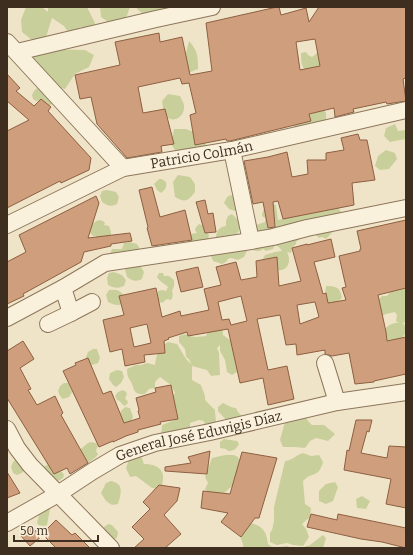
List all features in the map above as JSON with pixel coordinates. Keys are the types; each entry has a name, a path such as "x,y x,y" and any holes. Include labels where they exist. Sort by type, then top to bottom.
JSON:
{"street":[{"path":"12,47 208,7"},
{"path":"12,47 123,168"},
{"name":"Patricio Colmán","path":"7,225 123,168 232,150 406,110"},
{"path":"232,150 251,241"},
{"path":"7,318 63,288 105,263 273,237 307,228 406,208"},
{"path":"63,288 71,313"},
{"path":"48,324 92,302"},
{"path":"325,363 337,402"},
{"name":"General José Eduvigis Díaz","path":"7,523 58,494 120,455 155,443 210,432 337,402 406,392"},
{"path":"7,429 17,448 30,465 111,548"}],"green space":[{"path":"26,7 42,7 48,12 48,7 87,7 95,23 92,28 86,29 80,27 78,32 70,35 64,26 52,18 46,37 32,40 22,32 21,20"},
{"path":"100,7 130,7 125,21 111,24 101,17"},
{"path":"137,7 163,7 161,14 147,17 137,9"},
{"path":"189,41 197,54 198,69 188,73 184,61"},
{"path":"325,47 326,74 314,67 309,75 304,70 302,65 301,53 306,52 312,57"},
{"path":"43,49 85,50 94,55 89,67 75,74 65,89 35,82 28,72 35,54"},
{"path":"37,88 41,89 55,101 49,106 42,100 36,101 33,99 32,95"},
{"path":"168,94 180,96 183,102 184,108 182,115 177,119 170,119 164,116 162,101"},
{"path":"324,110 326,113 326,120 298,132 294,127 296,120 309,116 310,111"},
{"path":"395,124 398,131 406,130 406,139 390,142 384,136 386,128"},
{"path":"174,129 186,129 201,135 207,147 177,153 171,144"},
{"path":"386,150 395,153 397,159 389,169 380,170 375,166 378,156"},
{"path":"178,175 190,177 195,184 195,192 186,200 181,200 175,197 173,182"},
{"path":"159,179 166,182 164,191 161,193 157,190 154,184"},
{"path":"107,190 116,192 119,197 117,204 109,206 102,202 100,196 102,191"},
{"path":"231,195 235,197 239,206 235,211 229,209 224,203 227,197"},
{"path":"271,203 276,205 278,220 328,207 334,209 338,208 344,215 339,225 326,239 322,237 319,238 316,235 319,230 302,237 296,242 291,253 287,252 289,261 286,268 282,270 274,270 262,261 265,255 282,251 279,247 275,245 273,249 266,251 263,249 260,251 255,251 252,246 256,225 265,222 265,218 262,216 263,211"},
{"path":"232,214 240,222 239,231 234,236 219,240 216,238 217,231 221,227 226,226 228,216"},
{"path":"99,220 105,223 104,225 109,226 111,236 98,239 90,233 90,228 94,222"},
{"path":"199,224 204,227 209,236 207,241 188,244 187,239 190,234 197,233 195,230"},
{"path":"129,242 137,244 140,249 138,256 112,261 110,254 112,249 122,249 124,243"},
{"path":"244,248 247,251 244,257 238,260 231,258 222,264 213,261 211,256 215,252"},
{"path":"136,265 141,267 144,272 142,279 136,281 127,277 125,270 127,266"},
{"path":"114,272 122,275 126,280 124,286 116,288 108,285 107,278 109,273"},
{"path":"159,273 163,273 164,276 169,276 174,280 172,299 167,299 162,303 158,301 158,291 166,291 168,287 157,277"},
{"path":"326,286 332,286 339,289 342,298 335,304 329,306 325,294"},
{"path":"405,288 406,322 402,323 406,329 406,338 405,334 400,341 386,342 383,331 392,324 399,323 396,321 397,315 395,312 378,318 376,302 382,296 387,296 397,289"},
{"path":"109,290 116,290 122,293 125,297 123,304 116,305 108,302 106,295"},
{"path":"222,326 223,335 230,340 232,344 237,363 237,372 232,375 227,372 225,360 220,351 220,345 217,348 219,353 220,375 211,376 207,370 192,366 192,380 201,385 205,400 215,410 216,428 205,429 204,421 199,420 190,423 188,430 161,436 162,425 177,419 172,414 170,400 175,393 171,385 160,377 155,382 155,388 149,389 145,394 138,394 134,390 128,376 127,369 136,365 147,363 155,365 158,352 168,342 177,344 186,359 191,364 189,359 186,357 185,349 179,342 179,336 186,334 188,336 196,337 206,336 208,331"},
{"path":"93,349 97,349 100,358 98,363 92,365 88,362 86,357 88,352"},
{"path":"117,370 122,371 124,377 121,383 116,387 109,379 110,373"},
{"path":"64,383 68,383 72,392 69,397 63,399 58,391 60,386"},
{"path":"123,390 127,394 125,399 128,403 125,406 117,400 115,396 118,392"},
{"path":"223,403 236,408 241,415 241,420 227,421 218,411 218,407"},
{"path":"125,407 130,408 133,417 131,421 123,423 119,416"},
{"path":"303,413 312,425 324,425 335,434 328,441 316,438 310,441 305,448 283,447 280,440 286,418"},
{"path":"224,439 237,441 239,444 232,451 228,451 220,448 220,442"},
{"path":"91,442 98,445 96,451 98,454 88,463 84,461 77,452"},
{"path":"303,453 311,456 319,455 323,462 317,473 303,481 305,504 311,508 310,517 302,524 309,537 303,546 287,543 277,545 270,542 270,533 274,521 274,507 285,461"},
{"path":"131,454 141,456 144,464 153,465 160,469 163,475 163,480 159,489 152,488 136,476 130,477 126,468"},
{"path":"225,455 234,455 238,457 241,467 232,486 221,496 210,494 205,489 208,483 205,477 212,458"},
{"path":"17,459 25,468 22,473 17,475 13,473 11,467 13,462"},
{"path":"47,465 52,466 57,472 62,472 64,475 63,478 58,481 54,480 43,467"},
{"path":"111,481 120,486 121,493 118,504 112,505 106,501 101,493 106,483"},
{"path":"335,482 338,487 333,501 326,504 319,501 319,491 326,484"},
{"path":"362,496 370,501 366,509 357,508 356,499"},
{"path":"47,508 50,509 47,525 38,525 37,522 39,516 37,514"},
{"path":"250,523 258,526 265,532 268,544 273,548 244,548 239,532"},
{"path":"108,524 112,525 118,532 117,538 111,540 105,535 104,527"},
{"path":"323,535 326,538 323,548 301,548 310,545"},
{"path":"287,546 292,548 273,548"}],"building":[{"path":"277,7 279,7 281,15 306,8 309,22 319,7 406,7 406,78 403,79 406,101 387,104 386,102 353,109 354,112 335,117 334,108 309,114 311,121 230,141 227,141 226,139 195,145 190,115 196,113 189,83 182,84 180,78 138,87 143,113 165,109 174,144 161,146 162,152 127,158 97,124 91,97 80,99 75,75 120,65 115,42 159,33 160,42 182,37 190,75 212,71 206,23","holes":["315,39 320,66 300,70 296,42"]},
{"path":"7,74 20,88 16,91 34,106 41,99 51,107 48,111 91,158 89,170 61,183 60,181 7,208 7,131 29,120 7,101"},
{"path":"358,134 360,140 367,140 375,180 352,183 354,205 283,219 278,201 273,202 275,227 268,228 263,202 253,204 244,161 287,152 292,177 308,174 307,160 326,160 326,153 344,150 341,138"},
{"path":"152,187 160,217 185,210 192,240 152,246 139,190"},
{"path":"96,196 99,203 88,238 130,233 132,241 111,244 111,246 84,252 81,262 23,294 24,296 7,304 7,262 26,252 19,235"},
{"path":"205,200 208,214 213,213 216,232 205,233 196,202"},
{"path":"406,220 406,288 378,295 387,341 406,337 406,374 374,382 355,384 349,353 332,356 325,354 325,350 297,355 296,344 286,345 280,315 257,319 268,370 287,366 294,399 268,405 263,378 240,383 228,329 188,336 187,332 168,338 169,339 164,341 165,353 144,355 145,362 125,366 122,349 110,352 103,320 124,315 119,296 156,288 162,317 180,311 181,316 209,310 204,289 221,285 216,267 236,262 241,280 257,277 256,261 277,257 279,286 301,281 292,248 307,244 331,239 335,257 314,262 323,294 326,293 328,303 346,300 342,288 346,287 339,256 360,251 361,249 357,231","holes":["241,296 247,321 231,325 229,319 222,320 218,302","315,302 319,317 300,324 297,305","147,324 151,343 134,347 130,328"]},
{"path":"198,267 203,287 181,292 176,272"},
{"path":"23,341 34,359 20,368 31,389 28,390 37,405 55,396 63,413 61,415 88,463 70,474 67,468 54,474 7,398 7,351"},
{"path":"88,358 103,394 111,391 124,423 140,418 136,398 156,392 155,388 171,385 178,419 160,422 161,424 138,430 138,432 99,447 63,371 76,365 75,363"},
{"path":"356,420 372,420 369,432 367,431 361,453 387,458 389,446 406,447 406,508 386,504 391,479 344,470 347,450 349,451"},
{"path":"210,451 207,474 165,471 165,467 191,463 188,457"},
{"path":"242,452 277,458 259,518 255,518 241,537 221,522 228,513 201,508 203,491 230,494"},
{"path":"7,472 20,493 7,498"},
{"path":"159,485 180,488 177,501 164,515 181,534 165,548 134,548 144,539 132,527 150,509 143,502"},
{"path":"311,514 337,520 338,514 406,528 406,548 307,527"},
{"path":"56,520 72,535 75,533 90,548 56,548 42,534"},
{"path":"32,527 41,537 30,546 21,536"}]}
